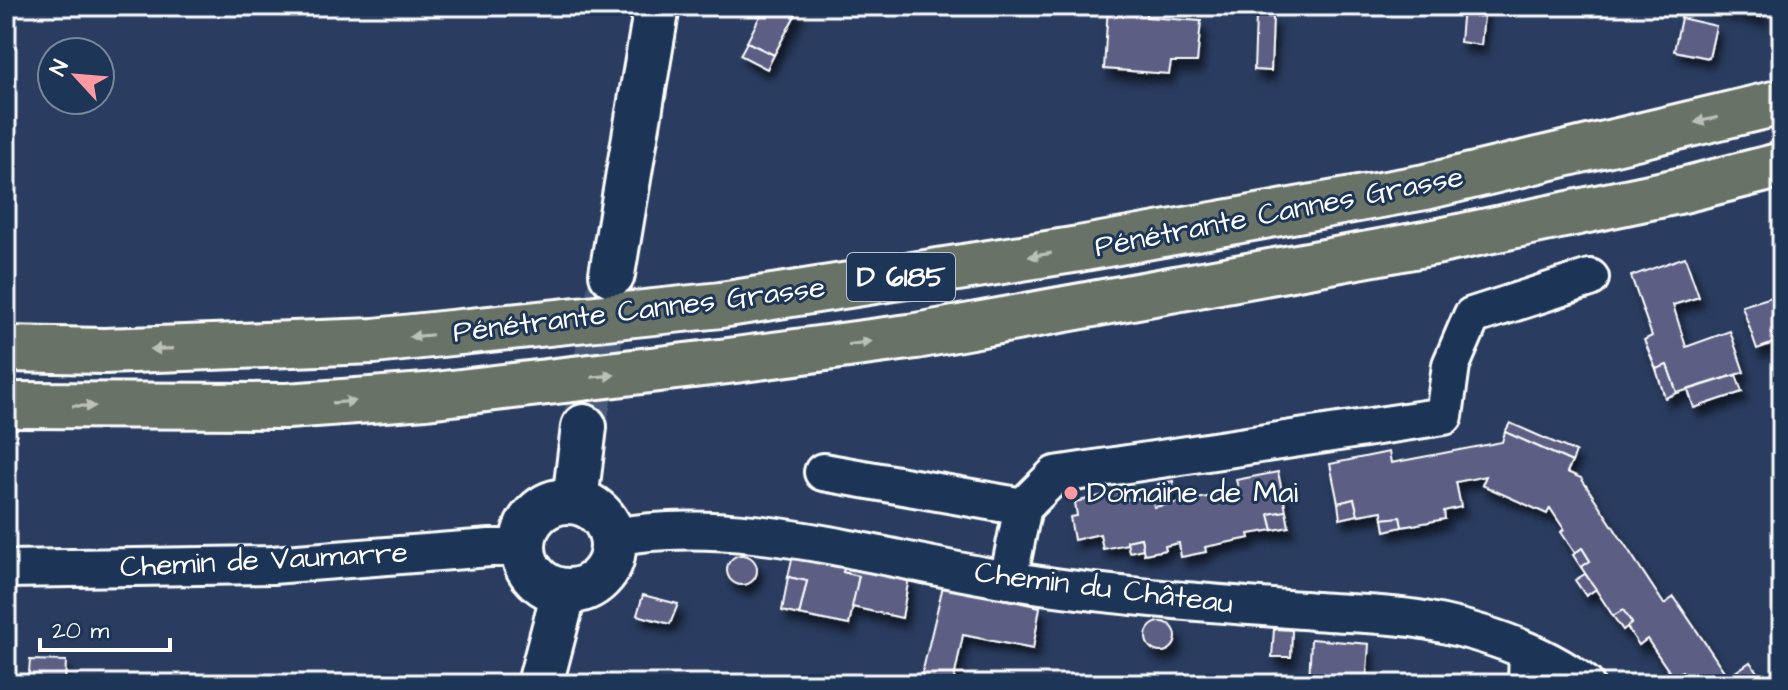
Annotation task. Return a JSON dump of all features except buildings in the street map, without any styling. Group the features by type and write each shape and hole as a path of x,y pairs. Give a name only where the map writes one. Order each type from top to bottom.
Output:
{"highway":[{"name":"Pénétrante Cannes Grasse","path":"6,349 104,351 374,341 721,305 1079,249 1425,187 1782,102"},
{"name":"Pénétrante Cannes Grasse","path":"6,405 287,406 426,396 916,336 1420,245 1683,190 1782,165"}],"main road":[{"path":"612,274 657,6"},
{"path":"575,501 584,427"},
{"path":"559,501 588,505 599,513 613,537 613,554 607,570 596,582 581,590 564,592 548,588 535,578 526,564 522,548 524,533 532,518 544,507 559,501"},
{"path":"540,684 564,592"}],"street":[{"path":"1008,580 1023,507 1055,475 1444,416 1451,365 1472,316 1590,278"},
{"path":"823,472 1023,507"},
{"name":"Chemin du Château","path":"613,537 673,530 778,537 1008,580 1198,602 1428,621 1519,648 1558,664 1585,684"},
{"name":"Chemin de Vaumarre","path":"6,569 272,565 522,548"}],"lane":[{"path":"1518,684 1519,648"}],"tunnel":[{"path":"584,427 611,280"}],"place":[{"name":"Domaine de Mai","path":"1071,493"}]}
